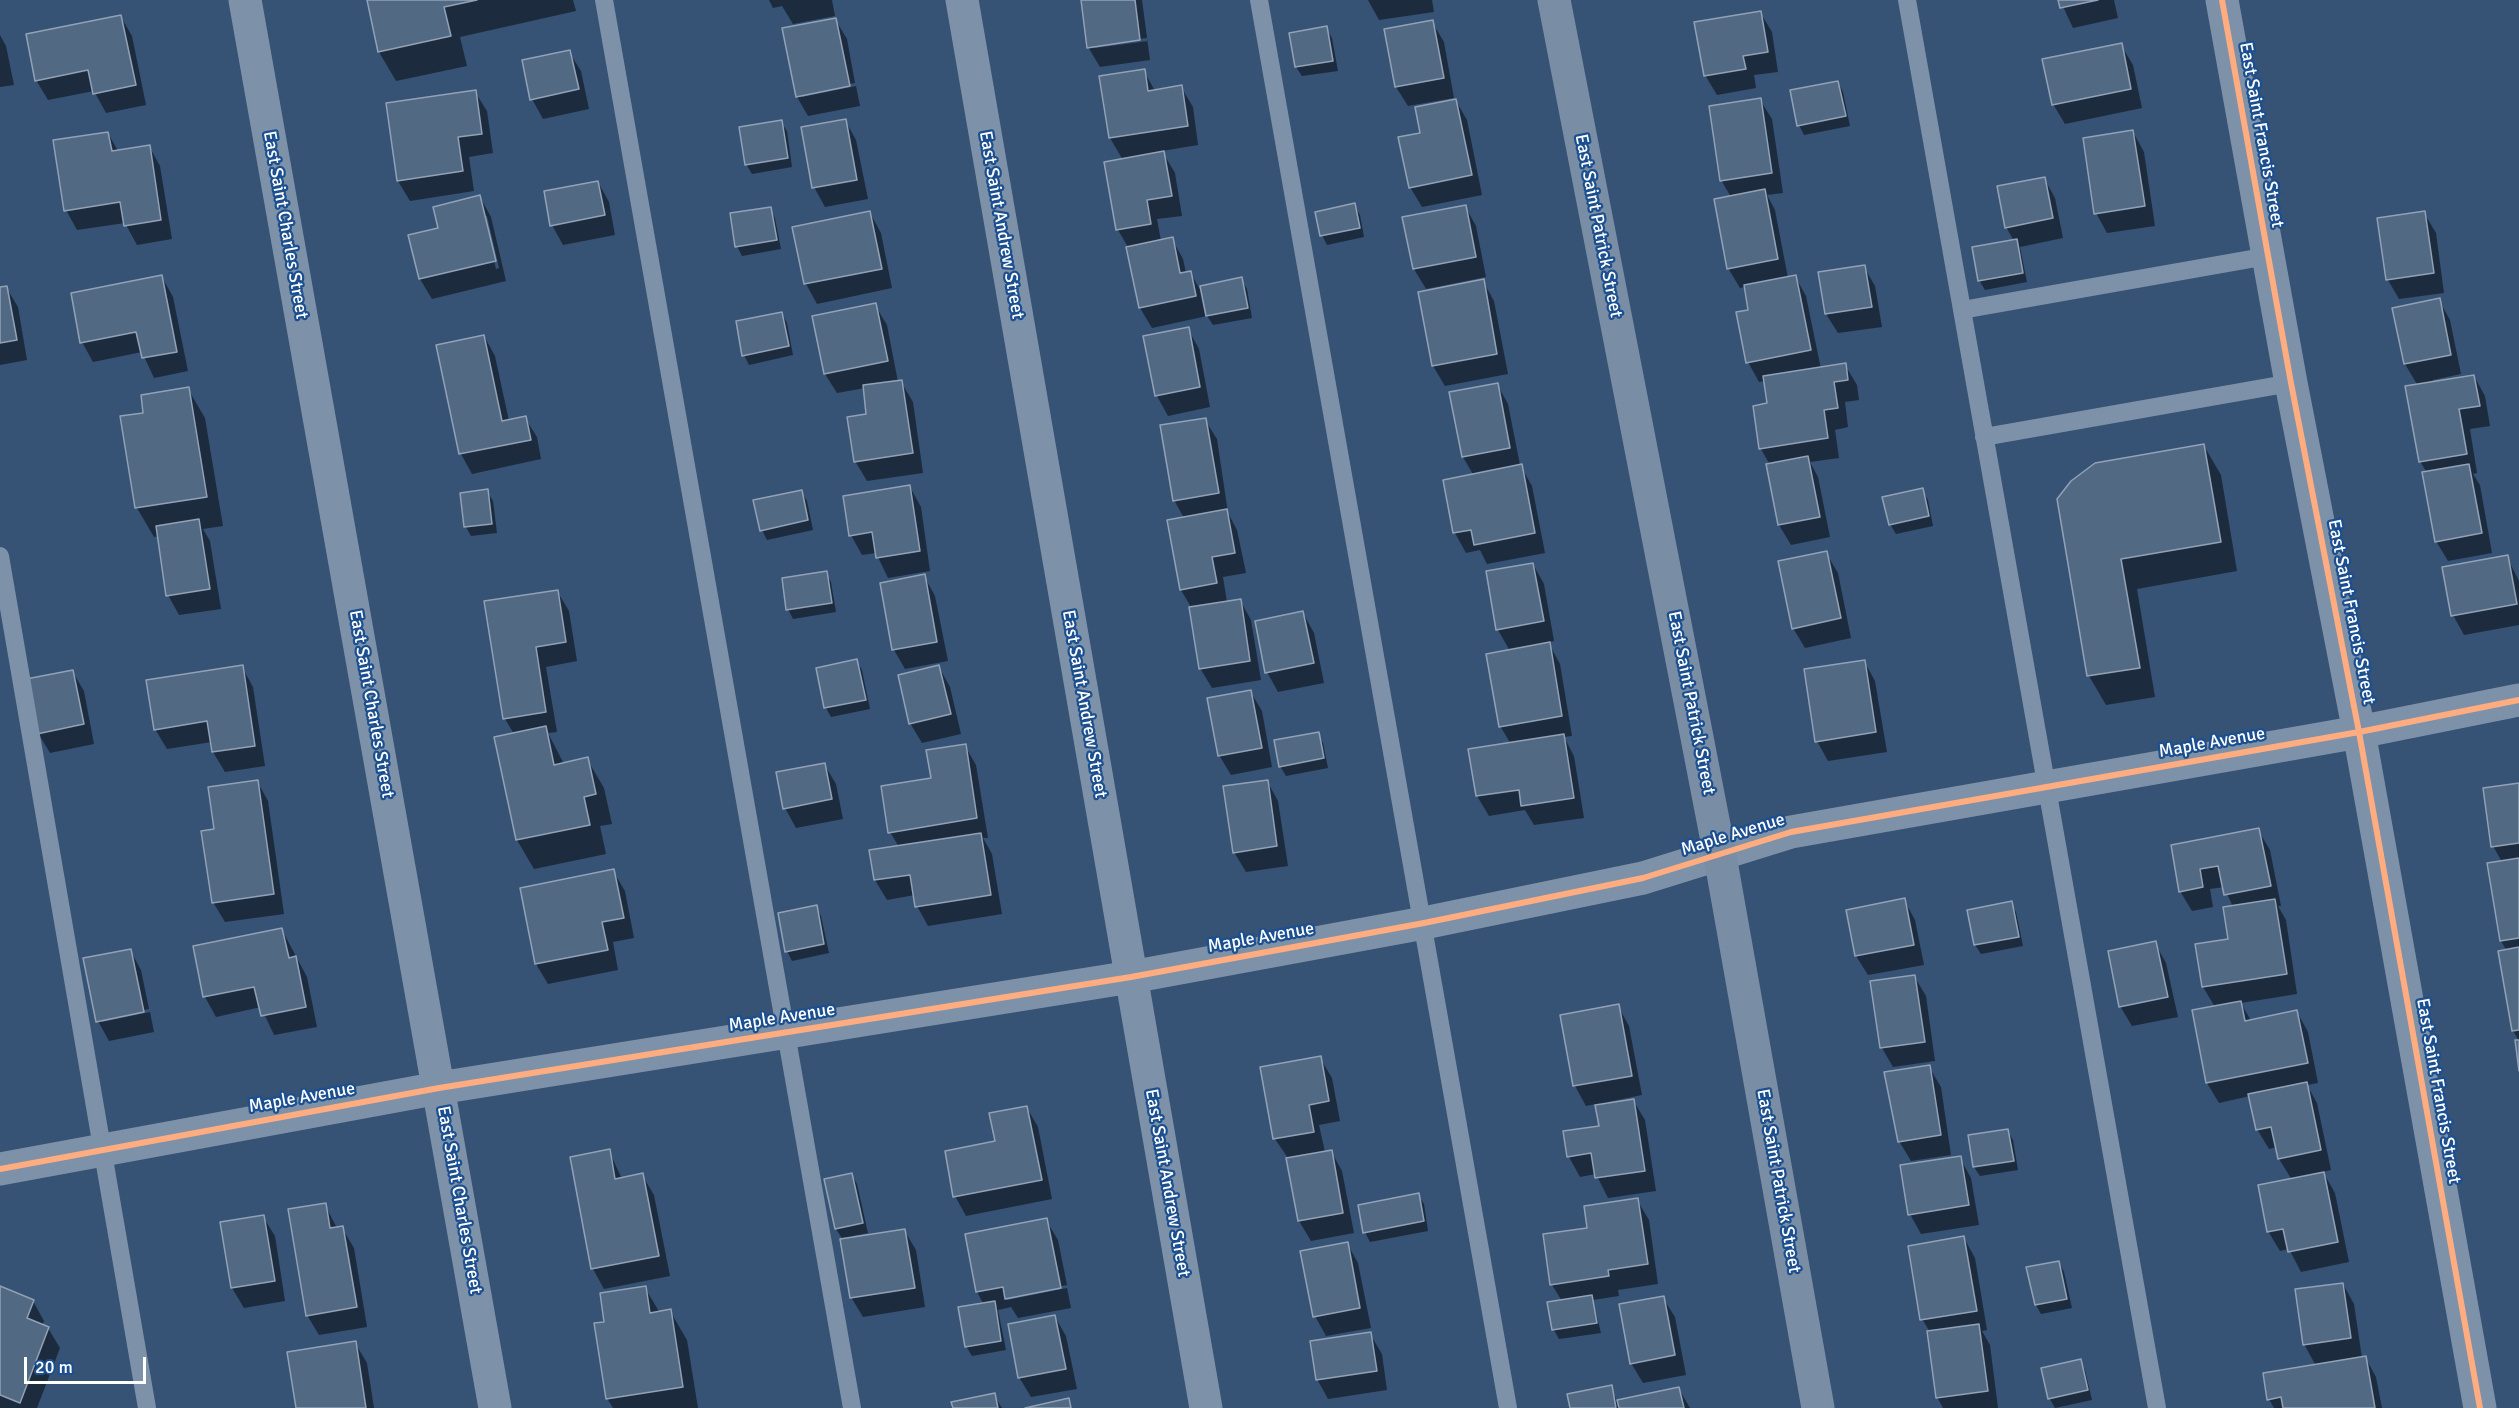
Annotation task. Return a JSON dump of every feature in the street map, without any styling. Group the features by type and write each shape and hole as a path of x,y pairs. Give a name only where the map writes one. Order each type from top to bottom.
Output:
{"main road":[{"name":"East Saint Patrick Street","path":"1554,0 1720,856 1818,1408"}],"street":[{"name":"East Saint Charles Street","path":"245,0 495,1408"},
{"name":"East Saint Andrew Street","path":"962,0 1206,1408"},
{"name":"East Saint Francis Street","path":"2222,0 2291,383 2359,732 2480,1408"},
{"name":"Maple Avenue","path":"0,1169 439,1088 1131,976 1424,924 1643,878 1720,856 1791,832 2359,732 2519,700"}],"lane":[{"path":"604,0 852,1408"},
{"path":"1259,0 1508,1408"},
{"path":"1907,0 2157,1408"},
{"path":"1962,310 2268,256"},
{"path":"1984,437 2291,383"},
{"path":"0,556 147,1408"}],"building":[{"path":"367,0 477,0 444,7 451,36 378,52"},
{"path":"1081,0 1135,0 1140,40 1087,48"},
{"path":"2058,0 2098,0 2060,8"},
{"path":"1761,11 1768,52 1743,56 1746,69 1704,76 1694,22"},
{"path":"121,15 136,85 93,94 88,70 35,81 26,34"},
{"path":"836,18 850,86 796,97 782,28"},
{"path":"1433,20 1444,78 1395,87 1384,29"},
{"path":"1327,26 1333,61 1295,67 1289,33"},
{"path":"2122,43 2131,89 2052,105 2042,59"},
{"path":"570,50 579,89 530,100 522,60"},
{"path":"1145,69 1148,91 1182,85 1188,126 1109,138 1099,76"},
{"path":"1838,81 1846,116 1797,126 1790,90"},
{"path":"476,90 482,134 458,137 463,171 397,181 386,103"},
{"path":"1761,98 1772,173 1720,181 1709,106"},
{"path":"1456,99 1472,175 1409,188 1398,137 1420,133 1415,107"},
{"path":"846,119 857,180 812,188 801,127"},
{"path":"782,120 788,158 745,165 739,127"},
{"path":"2133,130 2145,206 2094,214 2083,138"},
{"path":"108,132 112,151 150,145 161,220 124,226 120,202 64,211 53,140"},
{"path":"1164,151 1172,196 1147,200 1151,224 1116,230 1104,162"},
{"path":"2045,177 2053,218 2005,228 1997,186"},
{"path":"598,181 605,215 550,226 544,191"},
{"path":"1765,189 1778,259 1727,269 1714,199"},
{"path":"480,195 496,261 419,279 408,235 438,228 433,207"},
{"path":"1355,203 1360,228 1320,236 1315,212"},
{"path":"1466,205 1476,257 1413,269 1402,217"},
{"path":"771,207 777,240 735,247 730,213"},
{"path":"870,211 882,269 804,284 792,227"},
{"path":"2425,211 2434,273 2386,280 2377,218"},
{"path":"1173,237 1180,273 1191,271 1196,296 1139,308 1126,247"},
{"path":"2017,239 2023,273 1978,281 1972,247"},
{"path":"1865,265 1872,307 1825,314 1818,272"},
{"path":"162,275 177,352 142,358 136,332 80,343 71,293"},
{"path":"1796,275 1811,350 1746,363 1736,312 1748,310 1744,285"},
{"path":"1242,277 1248,308 1206,316 1200,286"},
{"path":"1484,279 1497,354 1432,366 1418,292"},
{"path":"7,286 17,340 0,343 0,287"},
{"path":"2440,298 2451,355 2404,364 2392,308"},
{"path":"876,303 888,361 824,374 812,316"},
{"path":"782,312 789,346 742,356 736,321"},
{"path":"1189,327 1200,387 1155,396 1143,336"},
{"path":"484,335 502,421 526,416 531,440 459,454 436,345"},
{"path":"1846,363 1848,380 1834,382 1838,408 1824,410 1828,438 1759,449 1753,406 1767,403 1763,376"},
{"path":"2474,375 2480,406 2459,409 2467,454 2419,462 2405,386"},
{"path":"902,380 913,453 854,462 847,417 866,414 863,385"},
{"path":"1498,383 1510,448 1462,457 1449,392"},
{"path":"189,387 207,497 135,508 120,416 143,413 141,395"},
{"path":"1206,418 1219,493 1173,501 1160,425"},
{"path":"2204,444 2221,542 2121,559 2140,668 2087,676 2057,499 2071,481 2095,463"},
{"path":"1808,456 1820,517 1778,525 1766,464"},
{"path":"1522,464 1535,533 1474,545 1471,530 1453,533 1443,480"},
{"path":"2469,464 2482,533 2435,542 2422,472"},
{"path":"910,485 920,551 876,558 872,532 849,536 843,496"},
{"path":"1923,488 1929,516 1889,525 1882,497"},
{"path":"488,489 492,524 464,527 460,493"},
{"path":"802,490 808,520 760,531 753,500"},
{"path":"1227,509 1235,553 1212,557 1217,583 1180,590 1167,520"},
{"path":"199,519 210,589 166,596 156,526"},
{"path":"1827,551 1841,618 1792,629 1778,561"},
{"path":"2508,555 2517,604 2451,616 2442,567"},
{"path":"1533,563 1544,621 1496,630 1486,571"},
{"path":"827,571 832,603 786,610 782,578"},
{"path":"925,574 937,642 892,650 880,583"},
{"path":"558,590 566,642 536,647 546,712 503,719 484,601"},
{"path":"1241,599 1250,661 1199,669 1189,607"},
{"path":"1303,611 1314,663 1265,673 1255,621"},
{"path":"1550,642 1562,716 1499,727 1486,654"},
{"path":"857,659 866,700 824,708 816,668"},
{"path":"1865,660 1876,732 1815,742 1804,669"},
{"path":"243,665 255,746 212,752 207,721 154,730 146,680"},
{"path":"939,665 951,714 909,724 898,675"},
{"path":"73,670 84,724 37,734 26,679"},
{"path":"1251,690 1262,748 1218,756 1207,698"},
{"path":"546,726 554,765 588,757 596,794 584,797 590,825 516,840 494,737"},
{"path":"1319,732 1324,758 1279,767 1274,740"},
{"path":"1564,734 1574,798 1521,806 1519,790 1476,796 1468,749"},
{"path":"966,744 977,818 888,833 881,786 931,778 926,750"},
{"path":"825,763 832,799 783,809 776,772"},
{"path":"258,780 274,894 212,903 201,831 214,829 208,787"},
{"path":"1268,780 1277,846 1233,853 1223,786"},
{"path":"2519,783 2519,843 2491,847 2483,788"},
{"path":"2259,828 2271,886 2224,895 2218,866 2200,869 2203,887 2179,892 2171,845"},
{"path":"981,833 991,895 915,907 910,875 874,880 869,850"},
{"path":"2519,858 2519,938 2500,941 2487,863"},
{"path":"614,869 624,918 602,922 608,950 535,964 520,888"},
{"path":"1905,898 1914,945 1855,956 1846,910"},
{"path":"2275,899 2287,974 2202,987 2195,944 2228,939 2223,907"},
{"path":"2012,901 2019,937 1974,945 1967,910"},
{"path":"817,905 824,944 785,952 778,913"},
{"path":"282,928 289,958 296,956 306,1007 261,1016 254,987 203,997 193,946"},
{"path":"2156,941 2168,997 2119,1007 2108,951"},
{"path":"2519,947 2519,1030 2512,1031 2498,951"},
{"path":"131,949 144,1012 96,1022 83,958"},
{"path":"1915,975 1925,1042 1880,1048 1870,981"},
{"path":"2241,1001 2245,1021 2297,1010 2308,1063 2206,1083 2192,1010"},
{"path":"1619,1004 1632,1076 1573,1086 1560,1015"},
{"path":"2515,1040 2519,1040 2519,1071"},
{"path":"1321,1056 1329,1101 1309,1105 1314,1132 1273,1139 1260,1067"},
{"path":"1930,1065 1941,1135 1898,1142 1884,1072"},
{"path":"2307,1082 2321,1150 2278,1159 2271,1127 2256,1130 2248,1094"},
{"path":"1634,1099 1645,1171 1595,1178 1591,1153 1567,1157 1563,1131 1599,1126 1595,1105"},
{"path":"1027,1106 1042,1180 953,1197 945,1151 995,1141 989,1113"},
{"path":"2008,1129 2014,1161 1973,1167 1968,1135"},
{"path":"610,1149 615,1179 643,1173 659,1256 591,1269 570,1157"},
{"path":"1332,1150 1343,1213 1298,1221 1286,1158"},
{"path":"1961,1156 1969,1205 1908,1215 1900,1165"},
{"path":"2324,1172 2338,1242 2288,1252 2283,1229 2267,1232 2258,1185"},
{"path":"852,1173 863,1223 835,1229 824,1179"},
{"path":"1419,1193 1424,1221 1363,1233 1358,1205"},
{"path":"1638,1198 1648,1264 1608,1270 1609,1276 1550,1285 1543,1234 1587,1228 1584,1206"},
{"path":"326,1203 330,1228 343,1226 357,1307 306,1316 288,1209"},
{"path":"264,1215 275,1281 231,1288 220,1222"},
{"path":"1047,1218 1061,1288 1005,1299 1003,1287 976,1292 965,1234"},
{"path":"905,1229 915,1288 850,1298 840,1239"},
{"path":"1964,1236 1977,1311 1920,1320 1908,1246"},
{"path":"1348,1242 1360,1308 1313,1317 1300,1251"},
{"path":"2059,1261 2067,1299 2035,1305 2026,1267"},
{"path":"2343,1283 2351,1338 2303,1345 2295,1289"},
{"path":"0,1286 34,1300 27,1318 49,1327 20,1403 0,1395"},
{"path":"646,1286 650,1313 671,1309 683,1387 606,1399 594,1323 604,1322 600,1293"},
{"path":"1592,1295 1597,1323 1552,1330 1547,1302"},
{"path":"1664,1296 1675,1355 1630,1364 1619,1304"},
{"path":"995,1301 1001,1341 965,1347 958,1307"},
{"path":"1055,1315 1066,1369 1018,1378 1008,1324"},
{"path":"1979,1324 1988,1391 1936,1398 1927,1331"},
{"path":"1371,1332 1377,1371 1316,1380 1310,1341"},
{"path":"356,1341 366,1408 296,1408 287,1352"},
{"path":"2366,1356 2375,1408 2283,1408 2281,1397 2267,1400 2263,1373"},
{"path":"2081,1359 2088,1390 2048,1399 2041,1368"},
{"path":"1612,1385 1616,1408 1570,1408 1567,1394"},
{"path":"1679,1387 1684,1408 1619,1408 1617,1400"},
{"path":"995,1393 998,1408 953,1408 951,1402"},
{"path":"1069,1398 1071,1408 1025,1408"}],"cycle path":[{"path":"2222,0 2291,383 2359,732 2480,1408"},
{"path":"0,1169 439,1088 1131,977 1424,923 1643,878 1791,832 2359,732 2519,700"}]}
